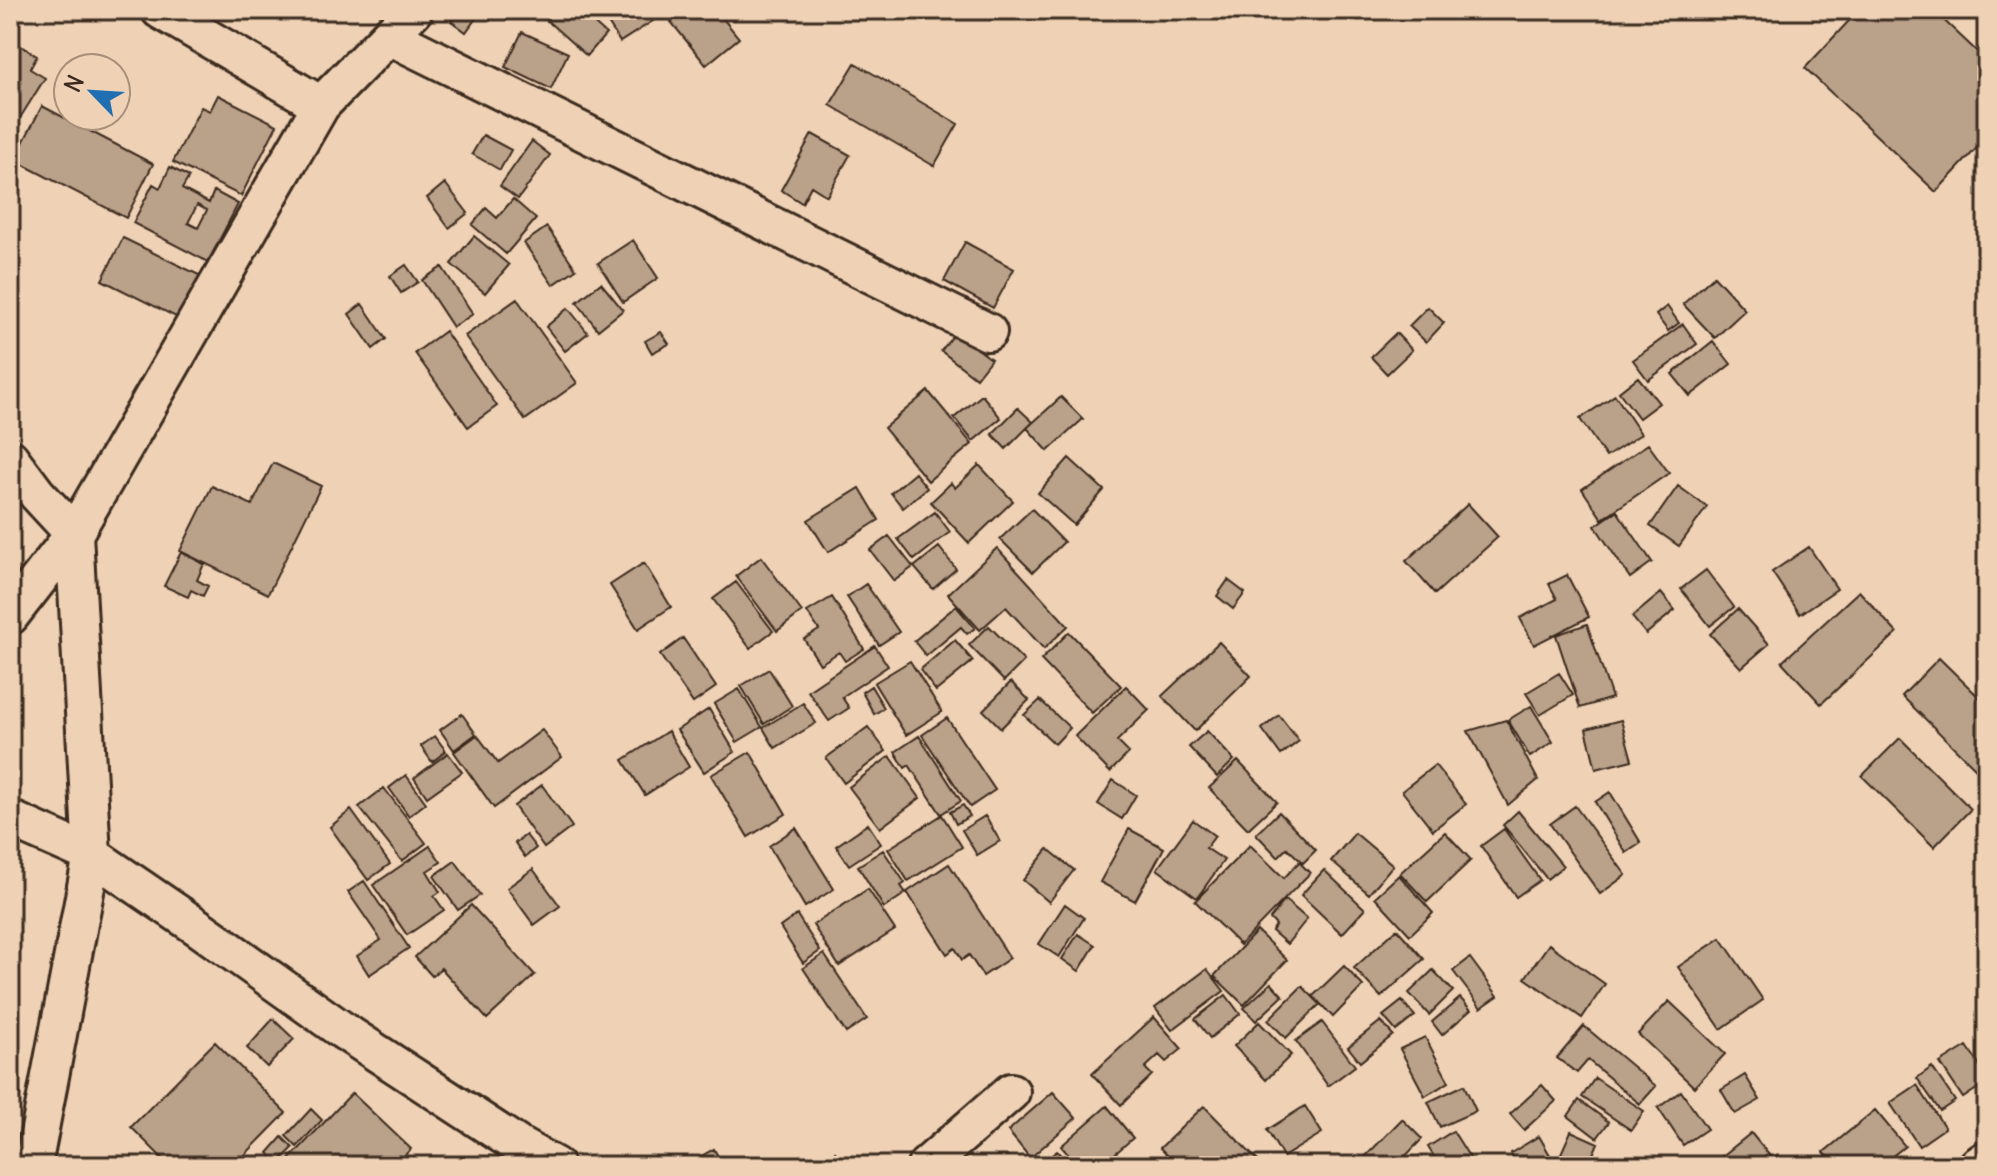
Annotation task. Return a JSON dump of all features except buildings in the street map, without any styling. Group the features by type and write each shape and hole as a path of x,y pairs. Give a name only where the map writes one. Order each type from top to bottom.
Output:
{"street":[{"path":"160,10 321,105"},
{"path":"10,616 74,534 321,105 414,10"},
{"path":"389,36 988,332"},
{"path":"10,458 37,494 74,534 92,855 33,1166"},
{"path":"10,819 92,855 342,1030 555,1166"},
{"path":"926,1166 1011,1092"},
{"path":"1977,1166 1987,1159"}]}
